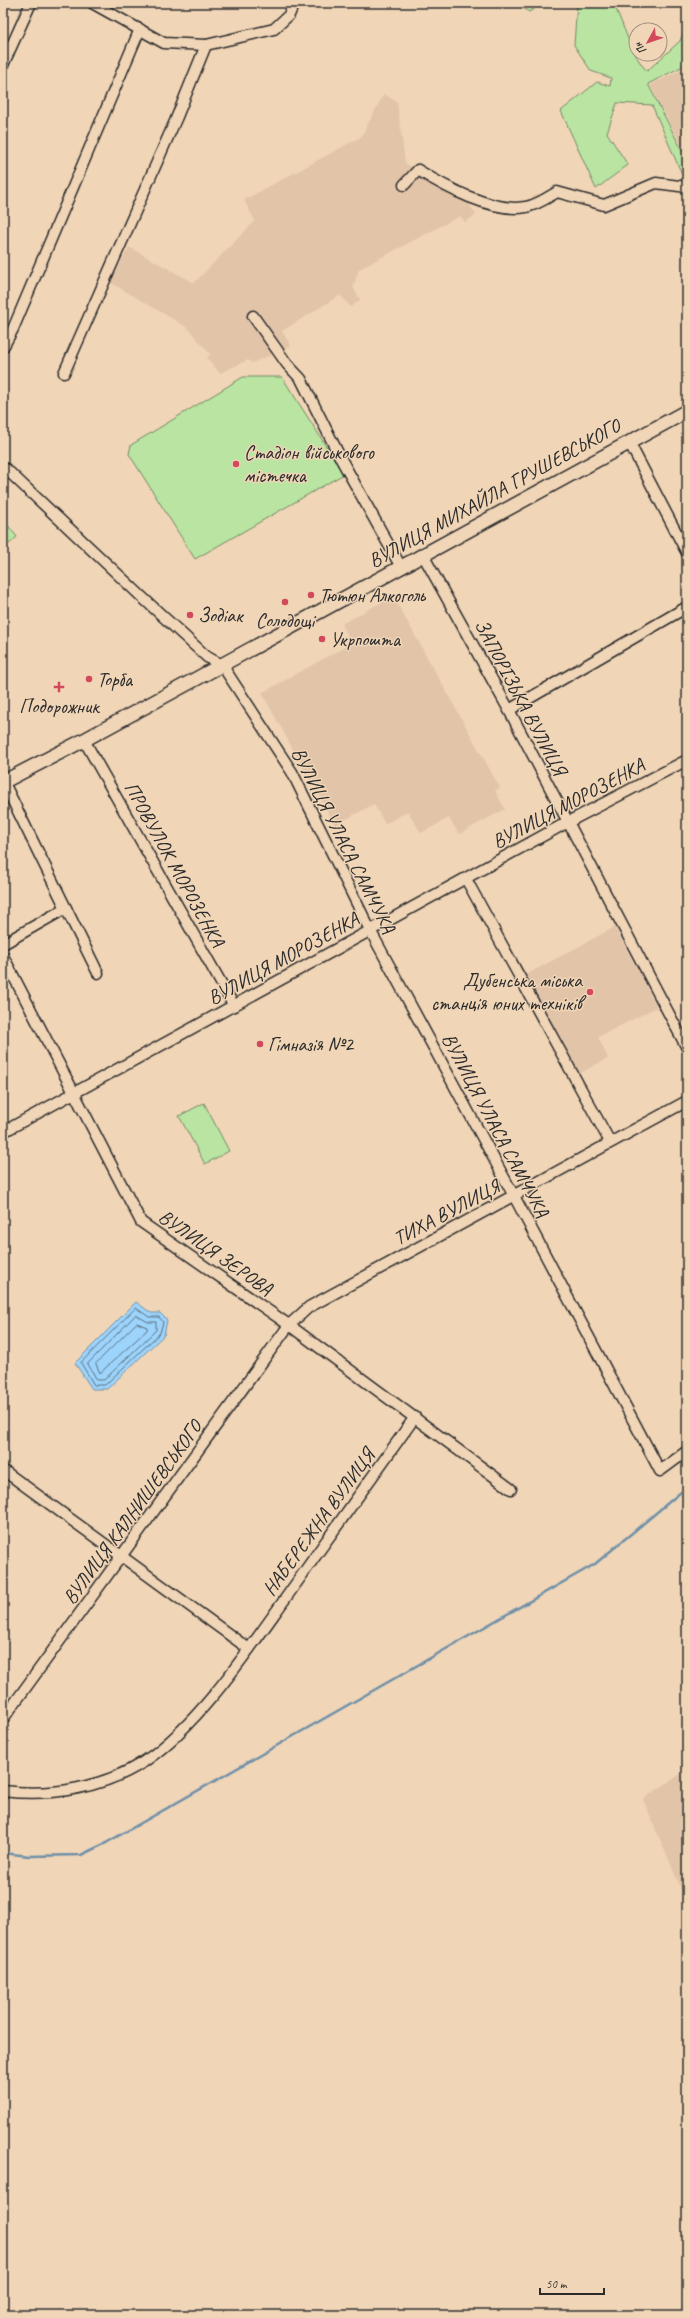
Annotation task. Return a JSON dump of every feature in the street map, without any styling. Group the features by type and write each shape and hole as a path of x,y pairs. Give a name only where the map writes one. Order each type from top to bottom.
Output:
{"main road":[{"name":"ВУЛИЦЯ МИХАЙЛА ГРУШЕВСЬКОГО","path":"3,782 84,740 687,411"}],"street":[{"path":"3,65 31,3"},
{"path":"92,3 164,43 206,45 274,28 289,15 294,3"},
{"path":"3,347 23,307 140,29"},
{"path":"64,373 176,119 206,45"},
{"path":"404,185 418,170 449,189 511,208 527,206 543,200 557,192 604,205 656,183 687,187"},
{"path":"253,316 287,364 301,379 342,459 401,567"},
{"path":"629,442 687,554"},
{"path":"4,470 207,657 222,665"},
{"name":"ЗАПОРІЗЬКА ВУЛИЦЯ","path":"423,555 509,710 687,1048"},
{"path":"509,710 687,607"},
{"name":"ВУЛИЦЯ УЛАСА САМЧУКА","path":"222,665 292,772 370,930 514,1196 660,1471 687,1450"},
{"name":"ПРОВУЛОК МОРОЗЕНКА","path":"84,740 234,1006"},
{"name":"ВУЛИЦЯ МОРОЗЕНКА","path":"3,1132 568,822 687,760"},
{"path":"3,782 98,973"},
{"path":"466,879 610,1142"},
{"path":"3,944 66,908"},
{"name":"ВУЛИЦЯ ЗЕРОВА","path":"3,956 141,1222 289,1325 416,1417 511,1489"},
{"name":"ТИХА ВУЛИЦЯ","path":"289,1325 309,1307 687,1101"},
{"name":"ВУЛИЦЯ КАЛНИШЕВСЬКОГО","path":"3,1719 123,1556 289,1325"},
{"name":"НАБЕРЕЖНА ВУЛИЦЯ","path":"3,1791 26,1794 65,1791 117,1776 144,1761 168,1744 189,1722 249,1649 416,1417"},
{"path":"3,1470 249,1649"}],"shaded area":[{"path":"687,67 687,157 650,85"},
{"path":"384,94 397,102 405,163 453,196 461,191 476,215 465,222 460,216 359,269 353,287 360,300 351,307 340,295 282,331 291,346 252,363 248,360 220,373 207,358 210,354 188,328 110,282 129,247 194,283 255,221 244,200 361,137"},
{"path":"393,596 500,788 495,791 505,809 459,834 449,818 421,833 408,811 385,824 374,804 335,825 262,693 352,643 342,624"},
{"name":"Дубенська міська станція юних техніків","path":"615,927 657,1007 598,1037 608,1058 577,1075 522,977"},
{"path":"687,1770 687,1890 682,1891 643,1799"}],"green space":[{"path":"517,3 543,3 529,12"},
{"path":"577,3 613,3 628,38 628,62 640,62 647,71 657,62 668,62 668,52 680,41 687,24 687,64 648,84 687,160 687,183 652,105 617,103 607,133 628,165 596,189 561,111 597,82 610,86 611,78 591,71 574,45"},
{"name":"Стадіон військового містечка","path":"243,377 282,377 344,474 195,559 129,454 131,445"},
{"path":"6,523 17,537 9,544 3,538 3,526"},
{"path":"204,1103 229,1151 205,1164 179,1116"}],"water":[{"path":"136,1302 151,1313 160,1313 167,1320 164,1335 107,1389 92,1389 75,1363"}],"waterway":[{"path":"3,1853 29,1856 81,1855 106,1843 595,1564 687,1487"}],"place":[{"name":"Стадіон військового містечка","path":"236,464"},
{"name":"Тютюн Алкоголь","path":"311,595"},
{"name":"Солодощі","path":"285,602"},
{"name":"Зодіак","path":"190,615"},
{"name":"Укрпошта","path":"322,639"},
{"name":"Торба","path":"89,679"},
{"name":"Подорожник","path":"59,687"},
{"name":"Дубенська міська станція юних техніків","path":"590,992"},
{"name":"Гімназія №2","path":"260,1044"}]}
